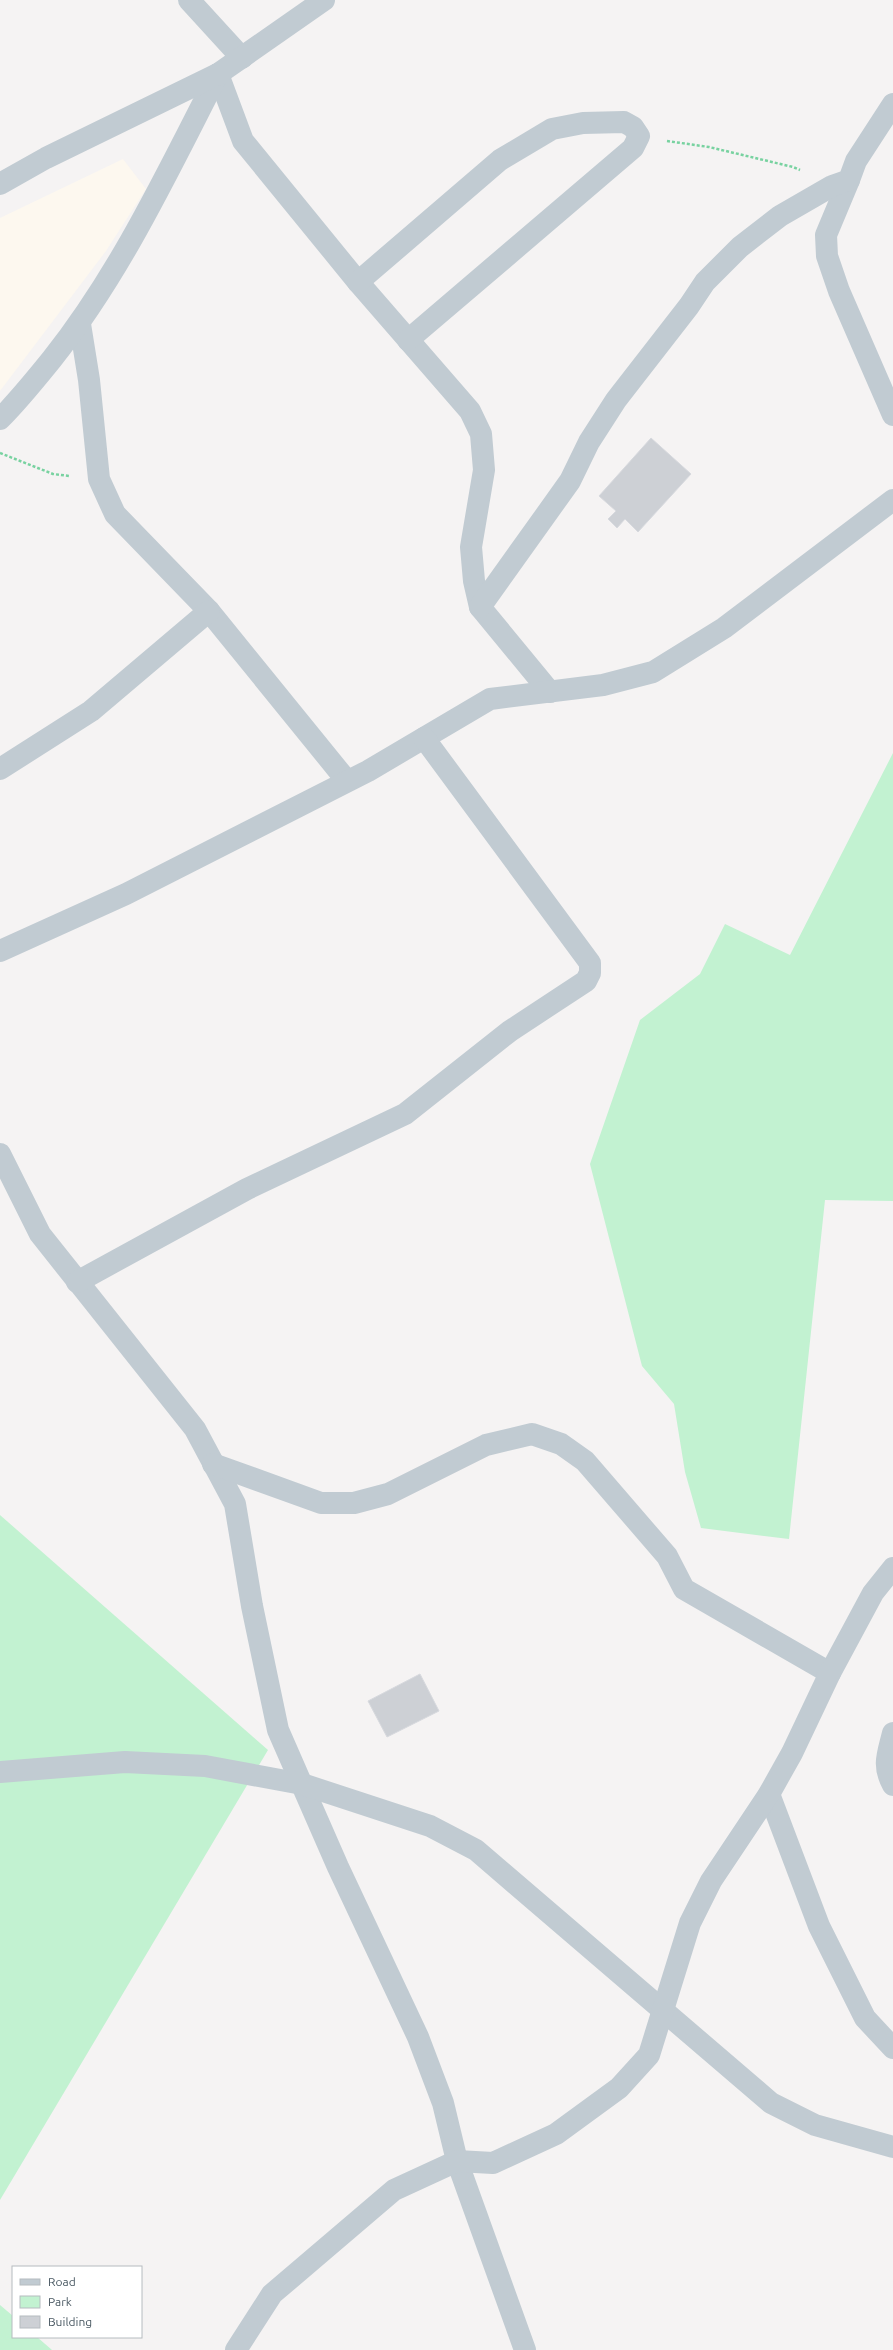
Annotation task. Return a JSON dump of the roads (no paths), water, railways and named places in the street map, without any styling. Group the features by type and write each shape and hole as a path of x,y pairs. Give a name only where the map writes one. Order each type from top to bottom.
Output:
{"street":[{"path":"189,0 242,58"},
{"path":"0,184 46,158 218,74 324,0"},
{"path":"218,74 243,141 358,282 470,412 481,434 484,470 471,547 474,581 480,607 550,692"},
{"path":"0,419 18,402 80,324 136,235 218,74"},
{"path":"893,104 841,183 826,235 827,256 839,291 893,415"},
{"path":"358,282 500,160 552,130 583,123 624,122 633,127 639,136 633,148 408,340"},
{"path":"480,607 570,481 589,442 616,400 685,312 705,282 740,247 780,216 841,183"},
{"path":"80,324 89,380 99,479 115,514 208,611 347,781"},
{"path":"0,951 126,894 347,781 490,699 603,685 653,672 724,628 893,500"},
{"path":"0,769 91,711 208,611"},
{"path":"77,1282 247,1189 405,1114 510,1031 586,981 590,973 590,963 424,738"},
{"path":"0,1154 40,1234 195,1429 235,1504 252,1606 278,1730 338,1867 418,2037 443,2103 457,2161 526,2350"},
{"path":"213,1464 321,1503 354,1503 388,1494 486,1445 532,1434 561,1444 585,1461 667,1556 684,1589 830,1673"},
{"path":"236,2350 272,2294 394,2190 457,2161 493,2163 556,2134 619,2088 649,2054 690,1923 711,1880 769,1794 792,1753 830,1673 873,1593 893,1568"},
{"path":"893,1733 886,1762 887,1773 893,1785"},
{"path":"0,1772 125,1762 205,1766 302,1784 430,1826 476,1850 771,2103 815,2124 893,2148"},
{"path":"769,1794 828,1946 864,2018 893,2048"}]}
